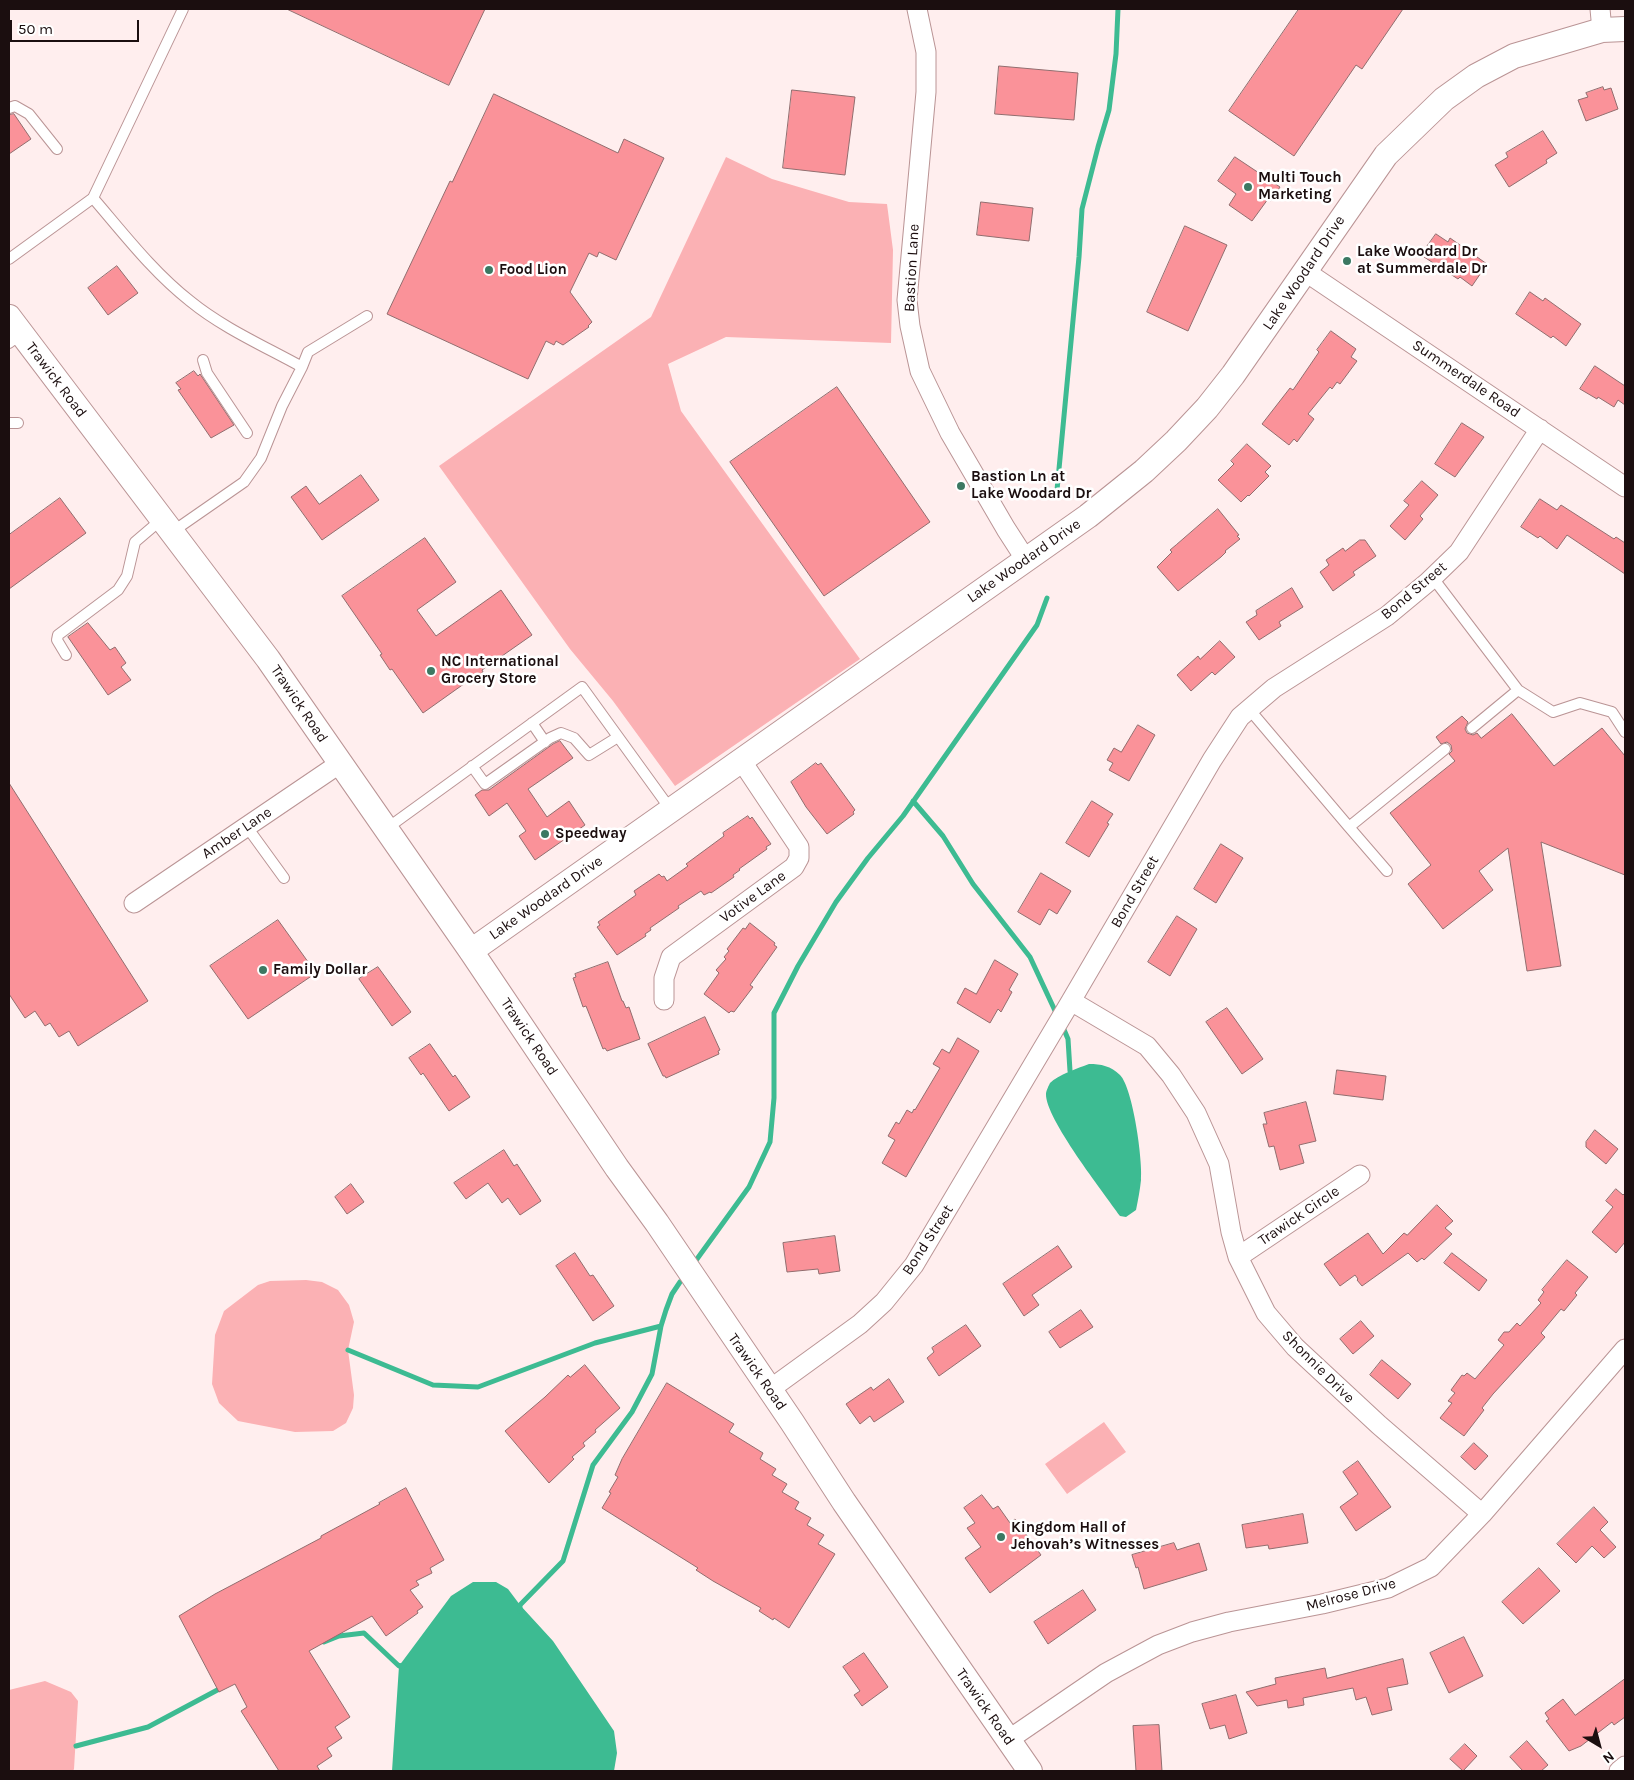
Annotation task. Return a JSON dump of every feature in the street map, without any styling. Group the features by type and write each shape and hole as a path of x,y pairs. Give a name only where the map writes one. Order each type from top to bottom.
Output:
{"street":[{"name":"Bastion Lane","path":"917,9 926,52 926,92 907,300 910,326 920,371 950,433 1026,560"},
{"name":"Lake Woodard Drive","path":"471,951 1110,500 1144,471 1207,408 1233,375 1306,272 1386,154 1444,99 1476,76 1514,56 1609,23"},
{"name":"Summerdale Road","path":"1306,272 1625,487"},
{"name":"Trawick Road","path":"13,331 167,526 268,659 339,764 471,951 617,1168 657,1223 1030,1771"},
{"name":"Bond Street","path":"769,1390 860,1324 884,1302 914,1265 1071,1002 1212,760 1240,717 1274,688 1386,616 1432,578 1459,552 1540,429"},
{"name":"Votive Lane","path":"664,1000 664,978 671,957 794,867 799,858 799,848 741,760"},
{"name":"Amber Lane","path":"134,903 339,764"},
{"name":"Shonnie Drive","path":"1071,1002 1146,1046 1171,1075 1196,1113 1220,1164 1231,1232 1238,1258 1266,1313 1295,1347 1379,1426 1482,1514"},
{"name":"Trawick Circle","path":"1238,1258 1360,1175"},
{"name":"Melrose Drive","path":"1008,1740 1106,1673 1158,1645 1192,1632 1229,1622 1322,1604 1388,1588 1431,1567 1482,1514 1625,1349"},
{"path":"1619,1771 1625,1766"}],"lane":[{"path":"9,259 93,198 183,9"},
{"path":"9,108 16,106 29,114 57,149"},
{"path":"93,198 143,258 189,301 222,323 302,367"},
{"path":"66,655 57,640 58,635 118,590 127,576 135,542 244,482 261,458 282,406 308,352 367,316"},
{"path":"203,360 208,373 247,433"},
{"path":"1432,578 1518,690 1553,712 1580,703 1612,712 1625,732"},
{"path":"385,829 582,687 670,810"},
{"path":"1472,728 1518,690"},
{"path":"1250,709 1387,871"},
{"path":"532,723 545,742"},
{"path":"472,766 485,784 561,733 574,738 589,755 618,737"},
{"path":"1349,827 1445,749"},
{"path":"247,826 284,878"}],"shaded area":[{"path":"726,157 772,179 849,202 887,204 893,250 891,343 726,337 668,364 681,411 860,659 675,786 613,701 570,649 439,466 651,317"},
{"path":"1089,1064 1106,1066 1120,1075 1125,1082 1133,1109 1139,1142 1141,1180 1136,1210 1126,1217 1120,1216 1089,1174 1065,1137 1048,1105 1046,1094 1050,1083"},
{"path":"306,1280 322,1282 338,1290 349,1305 354,1322 348,1350 354,1395 353,1408 346,1423 333,1431 295,1432 238,1421 219,1403 212,1384 215,1335 224,1311 258,1285 270,1281"},
{"path":"1104,1422 1126,1452 1067,1494 1045,1464"},
{"path":"473,1582 496,1582 508,1589 553,1641 614,1731 617,1753 614,1771 392,1771 399,1666 451,1596"},
{"path":"45,1681 71,1692 78,1701 74,1769 73,1771 9,1771 9,1690"}],"building":[{"path":"287,9 485,9 449,85"},
{"path":"1299,9 1403,9 1362,69 1356,65 1294,156 1229,111"},
{"path":"999,66 1078,73 1074,120 995,114"},
{"path":"1603,87 1604,90 1611,88 1618,109 1586,121 1578,100 1588,97 1586,93"},
{"path":"792,90 855,97 845,175 783,168"},
{"path":"494,94 618,153 624,139 664,158 616,260 599,252 597,257 589,253 570,292 592,322 589,327 563,345 556,341 554,345 546,341 528,379 387,314 450,181 452,182"},
{"path":"14,114 31,139 9,154 9,115"},
{"path":"1543,131 1557,153 1546,160 1547,163 1509,187 1495,165 1508,157 1506,153"},
{"path":"1235,157 1280,187 1271,201 1268,199 1252,221 1229,205 1236,194 1218,181"},
{"path":"981,202 1033,208 1029,241 977,235"},
{"path":"1185,226 1227,245 1188,331 1147,312"},
{"path":"1436,234 1448,242 1450,238 1487,264 1472,286 1421,255"},
{"path":"117,266 138,293 108,315 88,288"},
{"path":"1530,292 1543,301 1545,298 1581,324 1566,346 1516,314"},
{"path":"1331,331 1356,349 1351,357 1357,361 1340,384 1337,382 1332,389 1330,387 1308,414 1314,419 1297,442 1294,439 1289,445 1262,424 1290,388 1293,390"},
{"path":"1595,366 1625,386 1625,405 1618,400 1614,407 1580,389"},
{"path":"194,371 198,376 200,374 234,425 211,438 178,390 181,389 176,383"},
{"path":"837,387 930,522 824,596 730,462"},
{"path":"1462,423 1484,437 1455,477 1435,464"},
{"path":"1247,444 1271,466 1265,472 1269,476 1241,502 1218,480 1234,464 1231,461"},
{"path":"361,475 379,500 322,540 291,497 306,486 319,504"},
{"path":"1422,481 1438,495 1420,516 1423,519 1405,540 1390,526 1409,505 1404,501"},
{"path":"60,498 86,533 9,589 9,535"},
{"path":"1540,499 1557,510 1561,505 1614,539 1616,537 1625,543 1625,574 1567,535 1557,549 1540,536 1538,538 1521,527"},
{"path":"1218,509 1239,535 1237,536 1240,539 1225,551 1221,557 1178,591 1157,567 1172,552 1170,550"},
{"path":"425,538 456,582 417,610 436,636 501,590 532,635 482,670 483,672 423,713 392,669 390,670 380,655 382,654 342,596"},
{"path":"1360,540 1365,540 1376,556 1353,572 1355,575 1333,591 1320,572 1329,565 1326,560 1343,548 1345,551"},
{"path":"1292,588 1303,607 1279,622 1281,626 1259,640 1246,622 1257,615 1256,611"},
{"path":"88,623 110,650 115,647 126,663 121,667 131,680 108,695 68,637"},
{"path":"1220,641 1235,657 1215,675 1212,672 1191,691 1177,675 1198,656 1200,659"},
{"path":"1512,714 1554,766 1602,728 1625,756 1625,875 1541,842 1561,966 1527,971 1508,848 1479,871 1493,890 1443,929 1408,884 1431,865 1390,813 1455,761 1449,754 1452,751 1451,745 1447,742 1441,744 1436,737 1452,724 1462,716 1468,722 1465,729 1467,733 1473,735 1477,733 1481,738"},
{"path":"1138,725 1155,735 1129,781 1109,770 1113,763 1107,760 1114,748 1121,752"},
{"path":"560,741 573,758 528,789 547,817 569,801 585,825 535,860 519,836 526,831 507,803 489,816 475,795 482,790 489,790 553,744"},
{"path":"816,763 818,765 821,763 855,810 854,814 827,834 806,807 791,782"},
{"path":"9,783 148,1001 78,1046 69,1031 59,1037 50,1023 45,1026 35,1011 25,1018 9,994"},
{"path":"1092,801 1113,814 1089,857 1066,843"},
{"path":"748,816 750,819 752,817 771,844 766,847 767,849 739,869 733,875 734,877 711,893 704,895 701,891 678,906 679,908 650,928 651,930 645,934 646,936 617,955 597,927 600,925 598,922 636,895 634,891 659,874 662,877 664,876 667,881 688,866 686,864 724,836 723,833"},
{"path":"1221,844 1243,858 1216,903 1194,889"},
{"path":"1041,873 1071,891 1057,914 1049,909 1040,925 1018,912"},
{"path":"1177,916 1197,929 1170,976 1148,962"},
{"name":"Family Dollar","path":"278,920 316,973 248,1019 210,966"},
{"path":"750,923 775,943 774,945 777,947 750,985 753,987 734,1012 731,1011 729,1013 704,994 719,973 716,970 726,959 724,957 729,951 727,949 743,928 745,929"},
{"path":"995,960 1018,974 1009,990 1012,992 1001,1012 998,1009 990,1023 957,1003 965,988 976,994"},
{"path":"608,962 622,1001 626,1008 629,1007 640,1039 607,1051 605,1048 603,1049 586,1006 583,1007 573,978 576,977 575,974"},
{"path":"378,967 411,1012 392,1026 359,979"},
{"path":"1227,1008 1263,1059 1242,1074 1206,1022"},
{"path":"705,1017 720,1050 718,1051 719,1054 666,1078 663,1076 648,1044"},
{"path":"958,1038 979,1051 906,1177 882,1163 895,1140 888,1136 896,1122 899,1124 907,1110 912,1113 915,1110 940,1068 933,1064 942,1049 949,1053"},
{"path":"430,1044 453,1077 455,1075 470,1097 449,1111 423,1073 421,1075 409,1058"},
{"path":"1337,1070 1386,1076 1383,1100 1334,1094"},
{"path":"1306,1102 1316,1141 1299,1145 1304,1163 1280,1170 1274,1146 1269,1147 1263,1124 1267,1124 1264,1113"},
{"path":"1595,1130 1618,1149 1606,1164 1586,1147 1586,1142"},
{"path":"504,1150 514,1166 517,1164 541,1201 520,1215 508,1198 502,1203 488,1183 466,1199 454,1183"},
{"path":"351,1184 364,1202 347,1214 335,1197"},
{"path":"1616,1189 1623,1195 1625,1193 1625,1242 1616,1253 1592,1232 1613,1207 1606,1201"},
{"path":"1437,1205 1453,1221 1445,1228 1452,1234 1424,1260 1422,1258 1417,1262 1408,1253 1362,1286 1355,1275 1340,1286 1324,1264 1368,1233 1383,1254 1404,1233 1407,1235"},
{"path":"835,1236 840,1271 819,1274 818,1269 787,1272 783,1243"},
{"path":"1058,1246 1072,1267 1032,1295 1039,1305 1024,1316 1003,1284"},
{"path":"575,1253 590,1276 593,1275 614,1306 593,1321 556,1266"},
{"path":"1452,1253 1487,1280 1479,1291 1444,1263"},
{"path":"1567,1260 1588,1277 1564,1311 1561,1309 1541,1333 1545,1337 1482,1408 1484,1410 1464,1436 1440,1418 1452,1403 1448,1401 1455,1393 1451,1390 1462,1375 1464,1376 1467,1373 1475,1379 1504,1345 1498,1340 1504,1332 1509,1332 1517,1323 1520,1326 1541,1303 1538,1300 1544,1292 1542,1290"},
{"path":"1081,1310 1093,1327 1060,1348 1049,1332"},
{"path":"1361,1321 1374,1336 1353,1354 1340,1339"},
{"path":"966,1325 981,1346 939,1376 927,1358 934,1352 932,1348"},
{"path":"1382,1360 1411,1384 1398,1399 1370,1375"},
{"path":"585,1365 620,1408 595,1430 596,1432 583,1443 585,1446 572,1457 574,1459 549,1483 505,1431 568,1375 570,1377"},
{"path":"889,1379 904,1402 874,1422 870,1416 860,1424 846,1404 871,1387 873,1390"},
{"path":"667,1383 734,1424 729,1432 763,1453 760,1459 776,1469 772,1475 787,1484 782,1492 799,1502 795,1509 811,1518 807,1525 824,1535 818,1544 835,1554 789,1628 774,1618 773,1620 759,1611 761,1608 713,1581 696,1570 698,1568 602,1508 618,1477 615,1475 622,1459"},
{"path":"1474,1443 1488,1456 1475,1470 1461,1457"},
{"path":"1358,1461 1391,1507 1356,1531 1340,1507 1358,1494 1343,1472"},
{"path":"406,1488 444,1560 430,1568 432,1573 416,1581 419,1585 410,1590 423,1607 417,1611 418,1613 386,1636 372,1616 309,1651 350,1717 335,1727 342,1738 327,1748 332,1756 317,1766 320,1771 279,1771 241,1711 247,1707 235,1684 219,1692 179,1616 215,1594 321,1538 321,1536"},
{"name":"Kingdom Hall of Jehovah’s Witnesses","path":"982,1495 993,1509 998,1506 1010,1523 1015,1519 1041,1555 990,1593 965,1558 981,1547 967,1528 975,1523 964,1508"},
{"path":"1594,1507 1608,1522 1600,1530 1616,1547 1604,1558 1592,1546 1576,1563 1557,1544"},
{"path":"1303,1514 1308,1543 1269,1549 1268,1545 1246,1548 1242,1525"},
{"path":"1174,1543 1177,1550 1199,1543 1207,1570 1144,1589 1138,1567 1136,1568 1132,1555"},
{"path":"1539,1568 1560,1591 1523,1624 1502,1602"},
{"path":"1083,1590 1096,1610 1048,1644 1034,1622"},
{"path":"1464,1637 1483,1676 1449,1693 1430,1653"},
{"path":"864,1653 888,1687 862,1706 854,1695 860,1691 843,1667"},
{"path":"1403,1659 1408,1684 1387,1688 1392,1710 1372,1715 1366,1697 1356,1700 1353,1688 1303,1698 1304,1705 1288,1708 1287,1700 1257,1706 1246,1692 1276,1684 1275,1678 1325,1668 1327,1678"},
{"path":"1625,1679 1625,1717 1614,1725 1612,1722 1581,1746 1569,1751 1546,1721 1549,1719 1545,1713 1563,1699 1575,1715"},
{"path":"1236,1695 1247,1733 1229,1739 1225,1725 1210,1729 1202,1704"},
{"path":"1159,1725 1162,1771 1136,1771 1133,1726"},
{"path":"1527,1741 1548,1765 1541,1771 1523,1771 1510,1757"},
{"path":"1465,1744 1477,1756 1463,1771 1450,1759"}],"waterway":[{"path":"1057,490 1082,209 1109,110 1116,54 1118,9"},
{"path":"697,1259 749,1187 770,1142 774,1098 774,1013 798,966 836,902 868,858 903,816 1037,625 1047,598"},
{"path":"913,801 943,836 973,884 1030,957 1057,1015"},
{"path":"1062,1025 1068,1039 1070,1071"},
{"path":"520,1611 520,1605 563,1561 593,1465 632,1412 652,1374 661,1326 672,1294 680,1282"},
{"path":"348,1350 433,1385 478,1387 595,1343 661,1326"},
{"path":"324,1642 339,1636 364,1633 399,1666 404,1665"},
{"path":"76,1746 148,1727 223,1687"}],"place":[{"name":"Multi Touch Marketing","path":"1248,187"},
{"name":"Lake Woodard Dr at Summerdale Dr","path":"1347,261"},
{"name":"Food Lion","path":"489,270"},
{"name":"Bastion Ln at Lake Woodard Dr","path":"961,486"},
{"name":"NC International Grocery Store","path":"431,671"},
{"name":"Speedway","path":"545,834"},
{"name":"Family Dollar","path":"263,970"},
{"name":"Kingdom Hall of Jehovah’s Witnesses","path":"1001,1537"}]}
